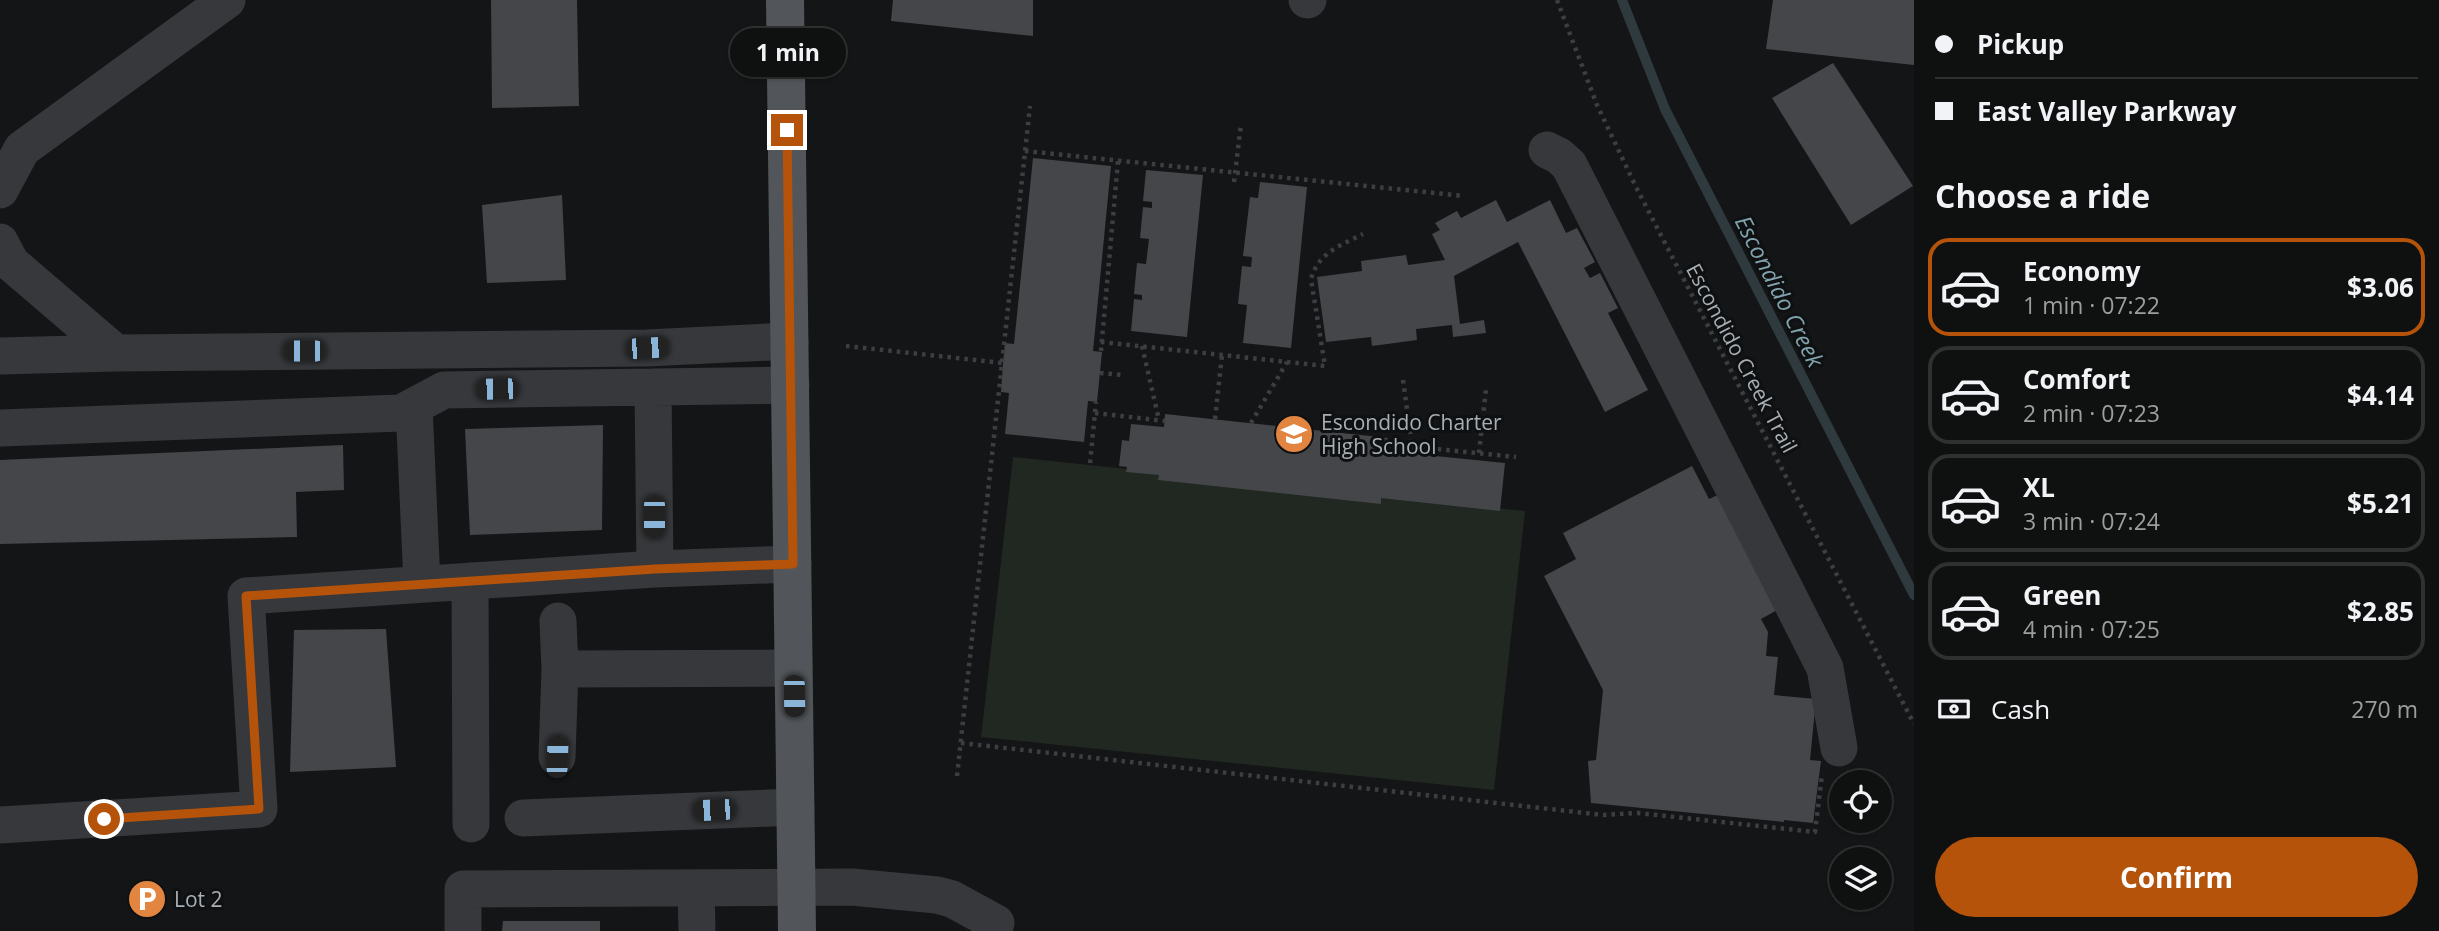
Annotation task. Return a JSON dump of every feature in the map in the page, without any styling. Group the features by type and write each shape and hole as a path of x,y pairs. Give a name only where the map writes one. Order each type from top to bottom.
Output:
{"main road":[{"path":"785,0 797,931"}],"lane":[{"path":"0,190 22,149 228,0"},
{"path":"1547,150 1569,165 1825,668 1830,760"},
{"path":"0,242 11,263 116,352"},
{"path":"0,356 116,352 647,348 790,341"},
{"path":"0,428 401,413 444,390 791,386"},
{"path":"653,387 655,569"},
{"path":"414,406 422,584"},
{"path":"0,825 259,809 246,596 655,569 793,564"},
{"path":"470,581 471,824"},
{"path":"557,757 560,670 558,621"},
{"path":"560,670 794,668"},
{"path":"523,818 796,807"},
{"path":"463,931 463,889 852,887 937,895 952,899 996,923"},
{"path":"696,888 697,931"}],"path":[{"name":"Escondido Creek Trail","path":"1557,0 1597,105 1636,187 1914,723"},
{"path":"957,776 1030,106"},
{"path":"1234,182 1241,124"},
{"path":"1025,151 1464,196"},
{"path":"1101,351 1118,160"},
{"path":"1101,342 1325,366 1311,279 1313,272 1321,258 1363,234"},
{"path":"845,346 1003,363"},
{"path":"1095,413 1162,420 1142,346"},
{"path":"1214,419 1223,355"},
{"path":"1251,423 1287,362"},
{"path":"1100,373 1122,375"},
{"path":"1402,380 1412,446"},
{"path":"1479,453 1486,389"},
{"path":"1090,463 1096,402"},
{"path":"1387,444 1516,457"},
{"path":"961,743 1603,815 1638,813 1815,832 1830,760"},
{"path":"1513,805 1514,797"}],"shaded area":[{"path":"1013,457 1525,511 1494,790 981,737"}],"building":[{"path":"491,0 577,0 579,106 492,108"},
{"path":"893,0 1033,0 1033,36 891,21"},
{"path":"1773,0 1914,0 1914,65 1766,49"},
{"path":"1833,63 1913,186 1851,225 1772,98"},
{"path":"1033,158 1111,166 1093,351 1102,352 1097,402 1088,401 1084,442 1005,434 1009,393 1001,392 1005,343 1014,344"},
{"path":"1146,170 1203,175 1187,337 1131,331 1134,299 1142,300 1142,295 1134,294 1137,263 1146,264 1149,239 1140,238 1143,207 1152,208 1152,202 1143,201"},
{"path":"1260,182 1307,187 1291,348 1243,343 1247,305 1238,304 1242,266 1251,267 1252,257 1243,256 1250,197 1258,198"},
{"path":"562,195 566,280 487,283 482,205"},
{"path":"1496,200 1507,222 1550,200 1566,233 1577,228 1595,262 1584,268 1590,278 1600,273 1618,308 1608,313 1648,390 1605,412 1518,242 1454,276 1460,324 1484,320 1486,333 1453,337 1452,325 1416,329 1417,340 1372,346 1371,337 1326,342 1317,277 1362,271 1361,261 1406,255 1408,265 1445,260 1432,234 1440,230 1435,223 1457,211 1461,218"},
{"path":"1165,414 1388,438 1386,451 1505,463 1500,511 1381,498 1381,504 1158,480 1159,475 1126,472 1127,467 1119,466 1122,440 1129,441 1131,424 1164,427"},
{"path":"603,425 602,530 470,535 465,429"},
{"path":"343,445 344,490 296,492 297,537 0,544 0,460"},
{"path":"1692,466 1709,499 1720,494 1779,609 1761,619 1768,632 1766,656 1778,657 1774,695 1816,699 1810,760 1821,761 1813,823 1591,803 1588,761 1596,760 1603,690 1544,576 1576,559 1563,533"},
{"path":"386,629 396,767 290,772 294,630"},
{"path":"503,921 600,921 600,931 502,931"}],"waterway":[{"name":"Escondido Creek","path":"1622,0 1665,109 1914,595"}],"place":[{"name":"Escondido Charter High School","path":"1294,434"},
{"name":"Lot 2","path":"147,899"}],"route":[{"path":"104,819 259,809 246,596 655,569 793,564 787,130"}]}
